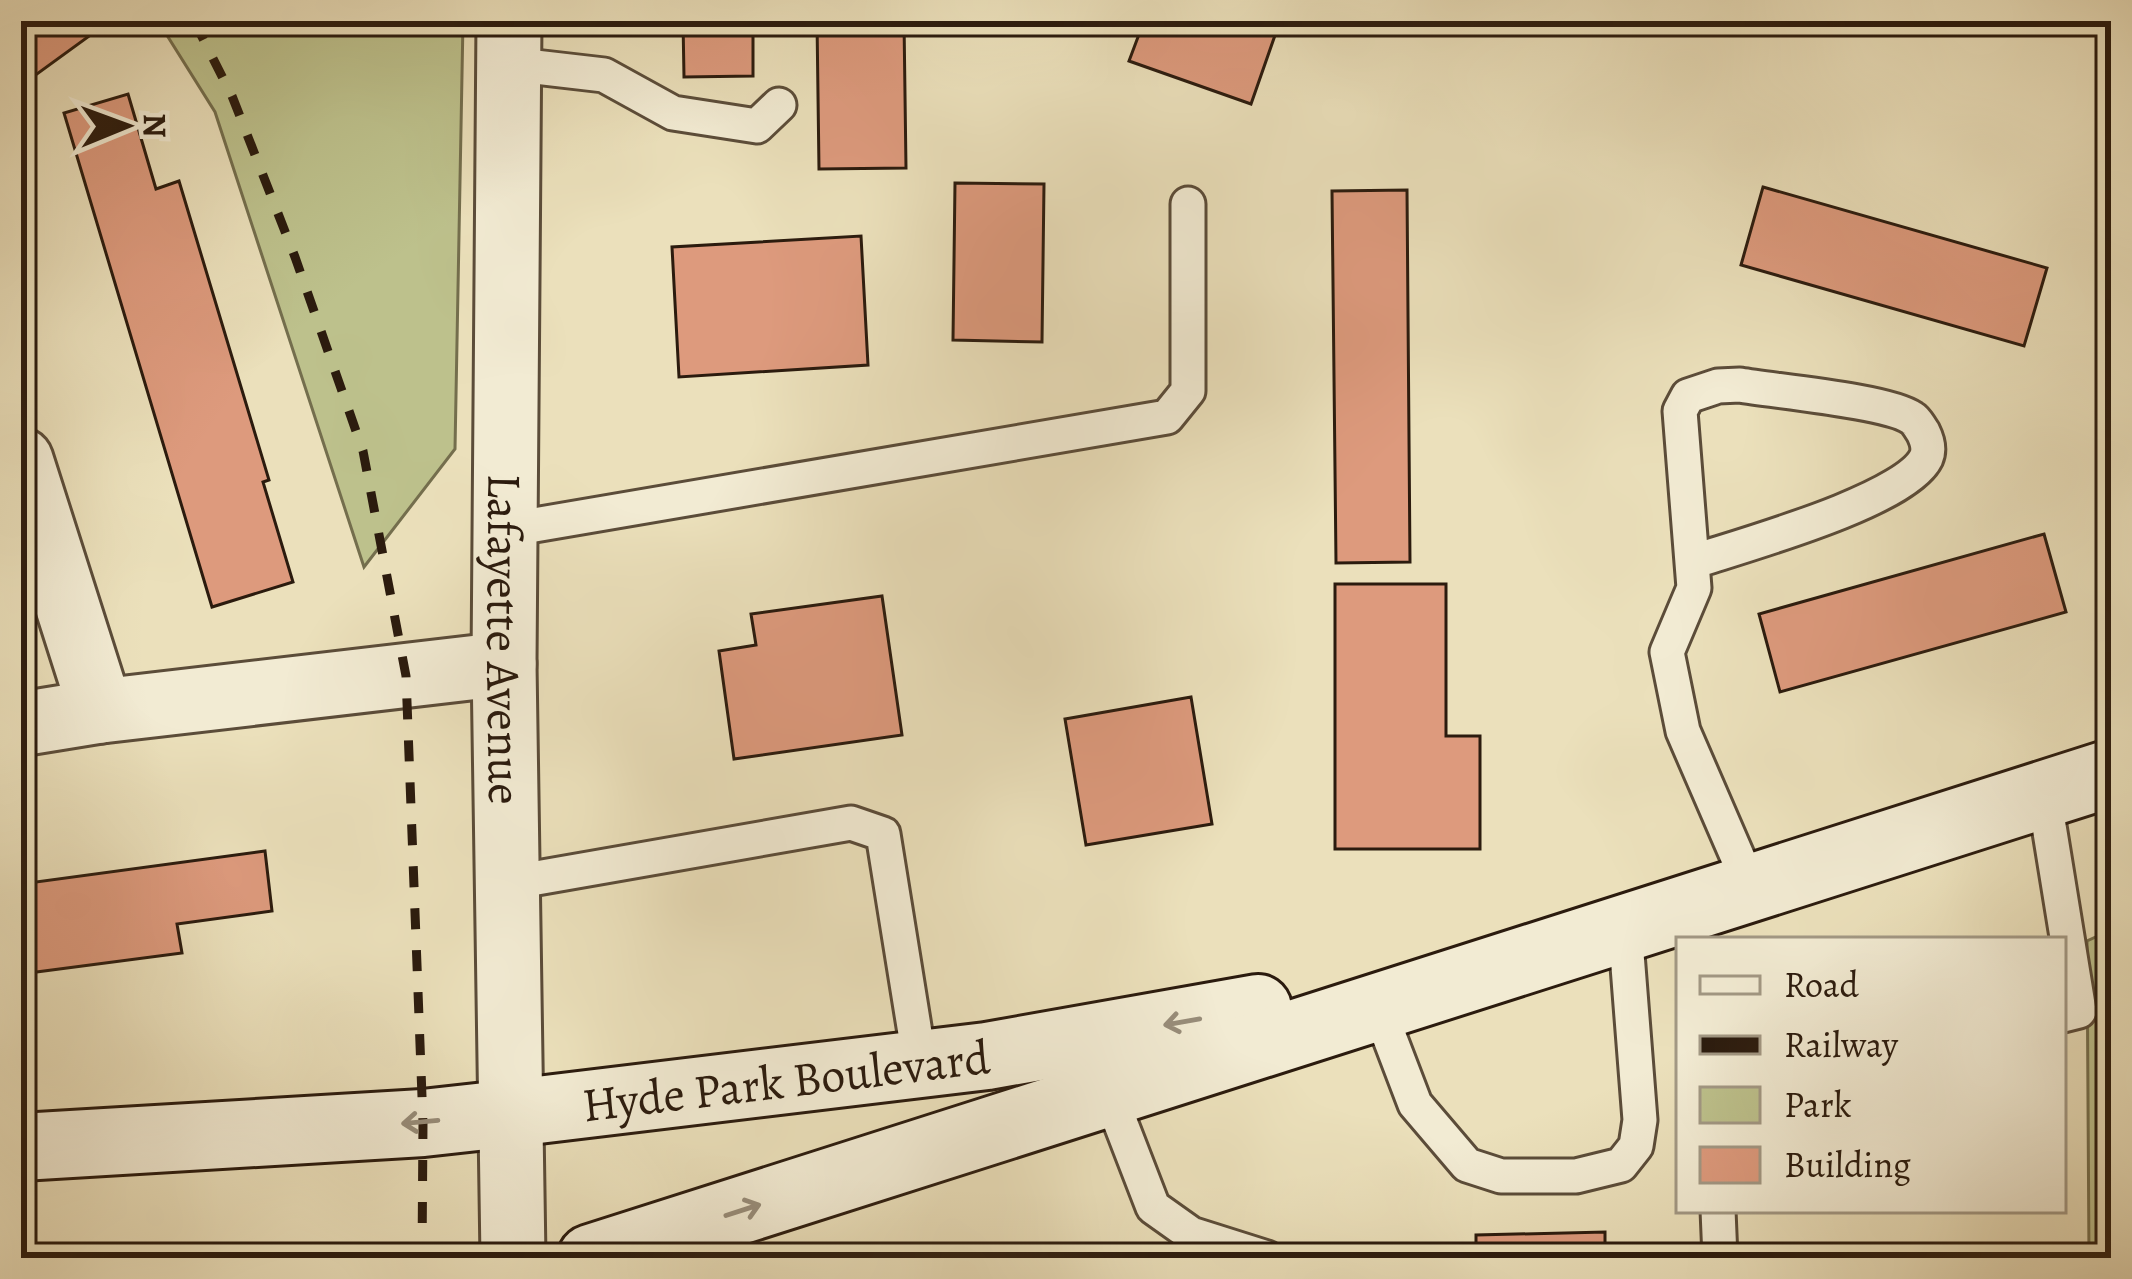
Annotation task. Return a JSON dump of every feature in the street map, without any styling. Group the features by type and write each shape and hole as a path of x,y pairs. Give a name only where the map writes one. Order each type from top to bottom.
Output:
{"main road":[{"name":"Hyde Park Boulevard","path":"21,1147 423,1123 920,1064 1178,1023 1659,930 1751,888 2111,773"},
{"name":"Hyde Park Boulevard","path":"592,1258 1544,954"}],"street":[{"name":"Lafayette Avenue","path":"509,42 504,664 513,1258"},
{"path":"21,460 101,711"},
{"path":"21,724 504,664"}],"lane":[{"path":"509,42 604,75 673,113 757,126 779,104"},
{"path":"505,530 1167,417 1188,391 1188,204"},
{"path":"1692,562 1824,518 1888,489 1916,472 1926,459 1925,436 1914,418 1883,408 1740,385 1688,396 1680,411 1694,588 1667,652 1683,731 1751,888"},
{"path":"2044,795 2079,1011 2066,1014"},
{"path":"508,883 851,823 884,834 920,1064"},
{"path":"1378,1006 1415,1104 1467,1165 1501,1176 1576,1176 1622,1165 1636,1146 1659,930"},
{"path":"1108,1093 1153,1207 1191,1234 1268,1258"},
{"path":"1718,1213 1720,1258"}],"green space":[{"path":"158,21 463,21 455,449 364,567 215,112"},
{"path":"2111,930 2111,1258 2089,1258 2087,941"}],"building":[{"path":"21,21 83,21 92,34 26,82 21,75"},
{"path":"683,21 753,21 753,76 684,77"},
{"path":"817,21 904,21 906,168 819,169"},
{"path":"1144,21 1280,21 1251,104 1129,61"},
{"path":"128,94 156,189 179,181 269,480 263,482 293,582 212,607 64,113"},
{"path":"955,183 1044,184 1042,342 953,340"},
{"path":"1763,187 2047,268 2024,346 1741,265"},
{"path":"1407,190 1410,562 1336,563 1332,191"},
{"path":"861,236 868,365 679,377 672,247"},
{"path":"2044,534 2066,612 1780,692 1759,614"},
{"path":"1335,584 1446,584 1446,736 1480,736 1480,849 1335,849"},
{"path":"882,596 902,735 734,759 719,651 756,645 751,614"},
{"path":"1191,697 1212,824 1086,845 1065,719"},
{"path":"265,851 272,911 177,924 182,953 21,974 21,884"},
{"path":"1605,1232 1605,1258 1476,1258 1476,1235"}],"railway":[{"path":"194,21 232,96 363,451 406,676 423,1123 422,1258"}]}
